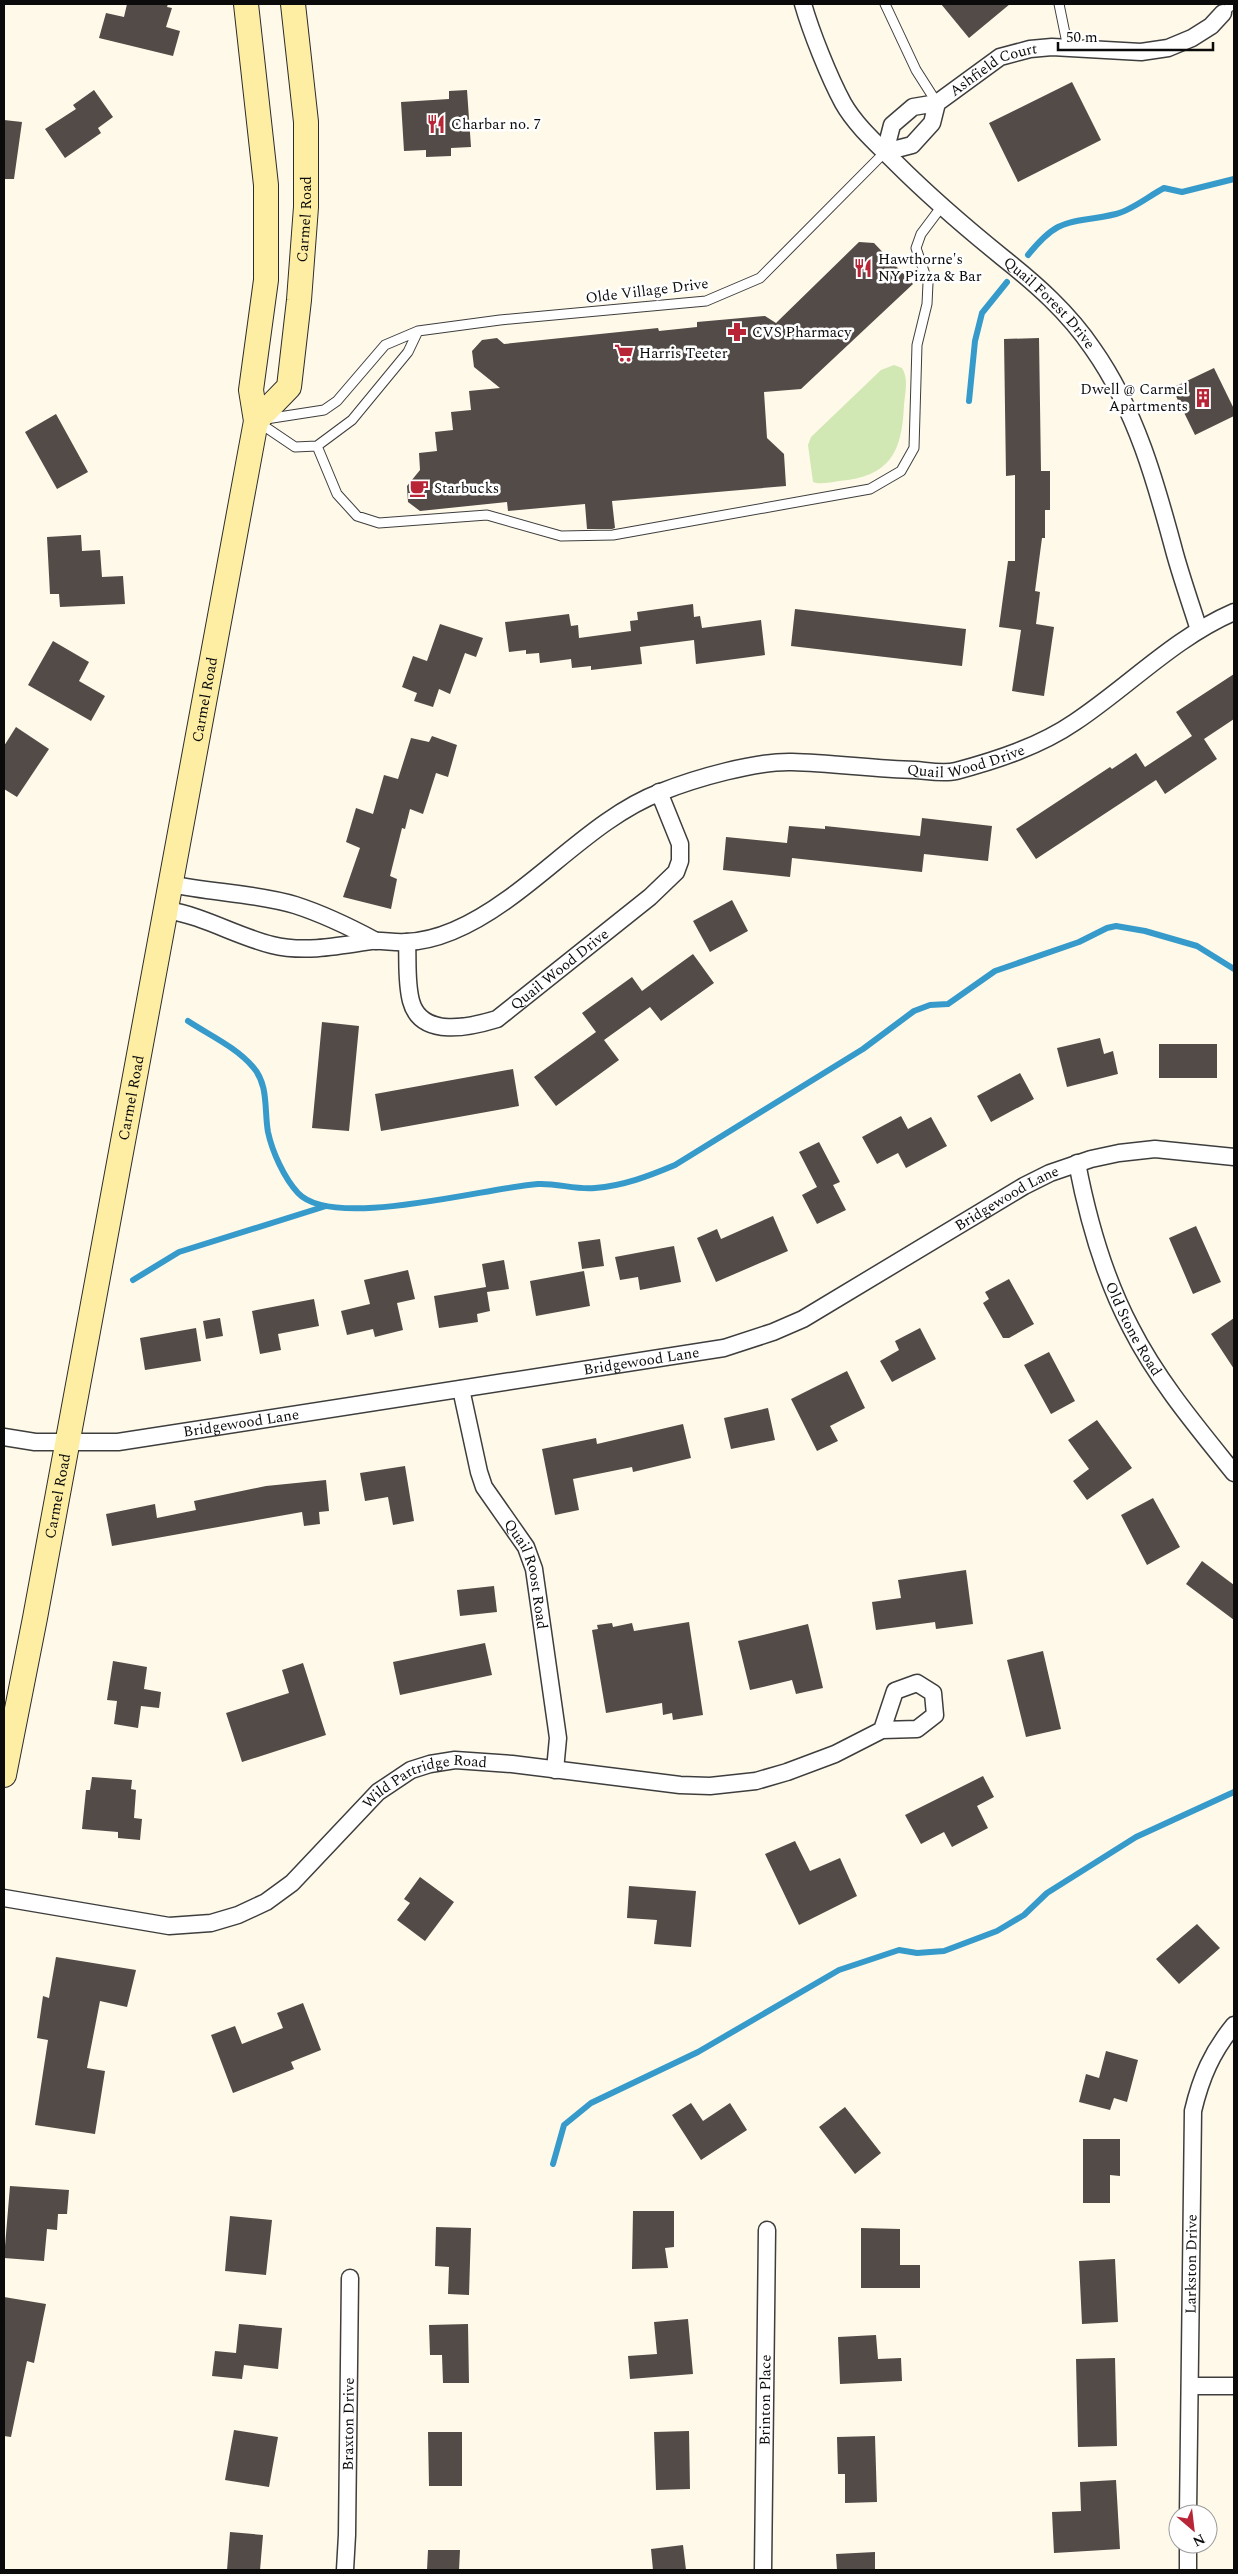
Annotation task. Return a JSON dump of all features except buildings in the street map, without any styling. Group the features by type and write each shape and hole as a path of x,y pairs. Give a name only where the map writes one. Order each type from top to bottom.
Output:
{"main road":[{"name":"Carmel Road","path":"4,1775 167,910 256,421 251,390 266,280 266,186 246,4"},
{"name":"Carmel Road","path":"256,421 289,387 299,300 306,207 306,122 293,4"}],"street":[{"name":"Quail Forest Drive","path":"803,4 807,19 844,104 885,152 942,206 1028,277 1063,311 1094,349 1119,393 1141,441 1161,498 1175,555 1200,630"},
{"name":"Ashfield Court","path":"937,103 932,124 912,145 885,152 892,125 913,107 937,103 1000,57 1030,49 1068,48 1142,52 1168,48 1192,38 1211,26 1226,7"},
{"name":"Quail Wood Drive","path":"167,910 188,913 249,939 276,946 330,948 376,941 408,942 427,939 466,925 506,901 615,817 659,792 709,777 762,765 790,762 952,772 983,763 1030,746 1076,722 1136,674 1200,630 1234,612"},
{"name":"Quail Wood Drive","path":"408,942 411,1003 419,1015 442,1028 477,1025 496,1019 650,897 676,872 680,862 680,844 659,792"},
{"name":"Quail Wood Drive","path":"171,884 253,896 295,905 344,924 376,941"},
{"name":"Bridgewood Lane","path":"4,1437 35,1442 118,1442 724,1348 772,1332 803,1319 1024,1186 1077,1163 1119,1153 1155,1149 1234,1157"},
{"name":"Old Stone Road","path":"1077,1163 1084,1200 1101,1257 1131,1329 1161,1379 1234,1473"},
{"name":"Quail Roost Road","path":"461,1390 478,1472 500,1513 514,1528 526,1547 534,1569 558,1738 555,1770"},
{"name":"Wild Partridge Road","path":"4,1898 169,1926 211,1923 238,1915 266,1902 292,1883 378,1792 411,1770 430,1764 455,1760 680,1785 710,1786 756,1781 787,1772 836,1754 882,1730"},
{"name":"Larkston Drive","path":"1188,2504 1193,2110 1201,2080 1209,2060 1234,2025"},
{"name":"Brinton Place","path":"763,2570 767,2230"},
{"name":"Braxton Drive","path":"344,2570 347,2535 350,2278"},
{"path":"1190,2386 1234,2386"},
{"path":"1188,2554 1188,2570"}],"lane":[{"path":"885,4 916,70 937,103"},
{"path":"1059,4 1068,48"},
{"name":"Olde Village Drive","path":"256,421 324,410 337,401 384,345 418,331 500,320 706,301 760,278 885,152"},
{"path":"317,446 336,494 357,516 379,522 487,515 560,536 613,535 870,489 901,471 914,448 917,345 927,304 928,283 916,248 922,234 942,206"},
{"path":"256,421 295,447 317,446 352,420 408,352 418,331"}],"green space":[{"path":"894,365 902,368 906,386 900,436 896,449 890,459 881,468 856,479 826,483 813,482 808,445 811,437 881,370"}],"waterway":[{"path":"1028,255 1049,233 1067,223 1122,212 1164,188 1182,192 1234,179"},
{"path":"969,401 975,341 982,313 1007,282"},
{"path":"188,1021 239,1053 258,1074 264,1090 268,1132 272,1147 283,1172 298,1193 316,1204 343,1208 376,1208 538,1184 581,1188 605,1187 626,1183 655,1173 675,1165 863,1049 914,1011 930,1005 948,1004 995,971 1079,942 1107,928 1116,926 1145,931 1197,946 1234,969"},
{"path":"133,1280 179,1252 326,1206"},
{"path":"553,2164 564,2125 591,2103 698,2052 839,1970 899,1950 917,1953 944,1951 997,1931 1024,1915 1047,1893 1136,1837 1234,1792"}],"place":[{"name":"Charbar no. 7","path":"436,124"},
{"name":"Hawthorne's NY Pizza & Bar","path":"863,268"},
{"name":"CVS Pharmacy","path":"737,332"},
{"name":"Harris Teeter","path":"624,353"},
{"name":"Dwell @ Carmel Apartments","path":"1203,398"},
{"name":"Starbucks","path":"419,488"}]}
